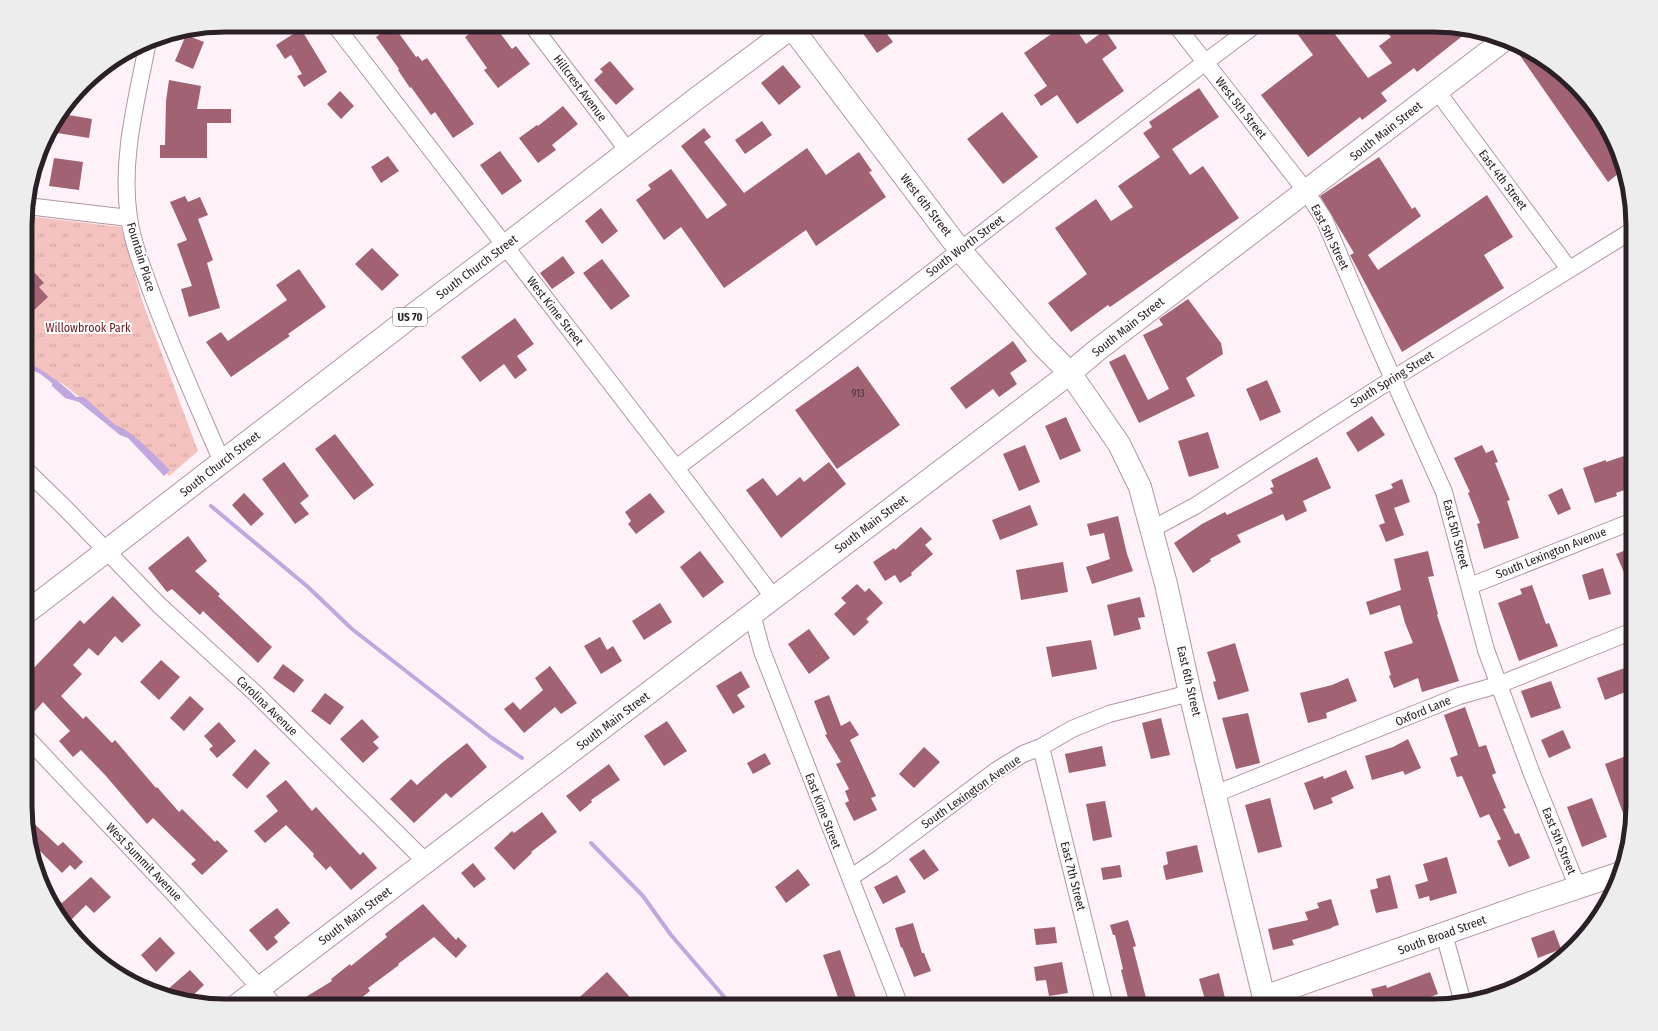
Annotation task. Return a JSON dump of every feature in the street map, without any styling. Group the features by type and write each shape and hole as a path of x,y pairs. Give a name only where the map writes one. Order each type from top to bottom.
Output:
{"street":[{"name":"West Kime Street","path":"340,32 676,468 774,598"},
{"name":"Hillcrest Avenue","path":"537,32 629,152"},
{"name":"South Church Street","path":"32,608 409,318 785,32"},
{"name":"West 6th Street","path":"797,32 960,250 1043,346 1070,374"},
{"name":"West 5th Street","path":"1181,32 1306,192"},
{"name":"South Worth Street","path":"676,468 791,382 960,250 1246,32"},
{"name":"South Main Street","path":"245,999 425,861 490,815 752,614 1070,374 1096,352 1499,44"},
{"name":"Fountain Place","path":"146,49 133,112 129,145 127,186 129,218 142,264 162,319 222,462"},
{"name":"East 4th Street","path":"1437,91 1569,269"},
{"name":"East 5th Street","path":"1306,192 1324,219 1377,343 1394,378 1412,423 1444,492 1486,650 1498,685 1578,888"},
{"path":"33,207 129,218"},
{"name":"South Spring Street","path":"1152,529 1195,506 1394,378 1626,234"},
{"name":"East 6th Street","path":"1070,374 1119,444 1140,487 1170,599 1190,693 1265,999"},
{"name":"Carolina Avenue","path":"32,476 160,605 254,692 425,861"},
{"name":"South Lexington Avenue","path":"1470,586 1626,524"},
{"name":"East Kime Street","path":"752,614 762,651 897,999"},
{"name":"Oxford Lane","path":"1215,794 1459,696 1498,685 1626,634"},
{"name":"South Lexington Avenue","path":"850,878 881,857 997,770 1024,754 1041,747 1072,729 1109,714 1190,693"},
{"name":"West Summit Avenue","path":"32,743 269,999"},
{"name":"East 7th Street","path":"1041,747 1103,999"},
{"name":"South Broad Street","path":"1270,999 1444,934 1613,876"},
{"path":"1444,934 1461,996"}],"green space":[{"name":"Willowbrook Park","path":"32,217 121,227 143,303 198,451 169,476 121,430 63,384 32,370"}],"shaded area":[{"path":"32,365 52,377 76,397 84,397 115,425 121,427 136,438 170,470 164,476 128,438 120,435 79,402 65,398 52,386 52,383 39,373 32,370"}],"building":[{"path":"296,32 303,32 327,72 304,87 297,76 302,74 291,55 285,59 276,45"},
{"path":"383,32 398,32 416,57 418,56 422,61 427,58 474,124 453,138 435,112 431,115 411,87 410,88 398,70 399,69 376,37"},
{"path":"472,32 499,32 512,49 516,46 530,64 498,88 484,70 487,68 465,37"},
{"path":"862,32 890,32 887,34 893,42 877,53"},
{"path":"1054,32 1078,32 1086,44 1102,32 1106,32 1117,48 1102,59 1124,91 1077,124 1057,95 1041,106 1034,95 1047,86 1024,53"},
{"path":"1296,32 1333,32 1368,78 1392,63 1379,46 1391,37 1387,32 1445,32 1464,35 1417,72 1414,68 1381,93 1387,101 1362,120 1360,117 1308,157 1261,95 1313,55"},
{"path":"188,36 204,42 193,69 175,61 185,37"},
{"path":"1517,52 1540,65 1560,80 1578,98 1593,118 1606,140 1616,163 1619,173 1608,182"},
{"path":"610,61 634,89 616,105 594,80 603,72 600,69"},
{"path":"783,65 801,87 779,105 761,83"},
{"path":"169,80 201,86 197,109 231,109 231,123 207,123 207,158 160,158 160,145 165,145 166,101"},
{"path":"1199,88 1219,117 1172,149 1190,175 1203,166 1239,218 1110,307 1108,305 1071,332 1048,303 1087,274 1055,228 1096,199 1111,221 1133,207 1118,186 1160,157 1143,133 1152,127 1149,122"},
{"path":"340,91 354,106 341,119 327,104"},
{"path":"563,106 578,124 552,145 556,150 538,163 519,138 537,125 538,126"},
{"path":"1002,112 1038,157 1003,184 967,139"},
{"path":"67,115 92,119 89,138 57,133"},
{"path":"762,121 772,135 745,154 735,140"},
{"path":"704,128 711,137 704,142 744,193 807,148 826,175 859,152 872,171 869,172 886,197 816,246 806,230 724,288 681,227 664,240 636,200 651,189 648,185 671,169 707,219 727,205 681,146"},
{"path":"500,151 522,181 502,195 480,165"},
{"path":"388,156 399,171 381,183 371,167"},
{"path":"1379,157 1412,209 1415,207 1421,216 1368,255 1378,270 1487,195 1513,237 1484,255 1504,288 1402,352 1350,255 1354,253 1320,196"},
{"path":"54,158 83,162 79,190 49,186"},
{"path":"185,196 188,202 200,197 208,215 198,219 213,260 207,263 220,308 189,317 181,289 192,286 177,244 187,240 170,202"},
{"path":"601,208 618,231 602,244 585,221"},
{"path":"372,248 399,275 382,291 355,264"},
{"path":"563,256 575,273 552,289 540,273"},
{"path":"602,259 630,296 611,310 583,273"},
{"path":"299,269 326,307 288,334 290,336 231,377 206,342 221,332 228,341 287,300 276,285"},
{"path":"34,272 44,283 39,287 48,297 32,312 32,274"},
{"path":"1188,299 1221,343 1223,354 1186,378 1195,396 1139,423 1109,362 1125,354 1148,400 1169,389 1143,335 1163,325 1159,319"},
{"path":"515,318 534,344 517,356 527,370 515,379 504,364 480,382 461,357"},
{"path":"1013,341 1027,361 1010,373 1017,384 999,397 993,389 966,409 950,388"},
{"path":"858,366 900,425 837,469 795,410"},
{"path":"1267,380 1281,412 1260,421 1246,389"},
{"path":"1372,416 1385,435 1358,452 1346,433"},
{"path":"1066,417 1081,451 1060,460 1045,426"},
{"path":"1208,432 1219,468 1189,477 1178,441"},
{"path":"335,434 374,485 354,500 315,449"},
{"path":"1025,445 1040,482 1019,491 1003,454"},
{"path":"1482,445 1486,453 1493,450 1498,462 1495,463 1510,500 1507,501 1519,538 1484,549 1477,524 1480,523 1468,493 1470,492 1454,458"},
{"path":"1626,455 1626,489 1616,493 1617,496 1595,503 1583,468 1606,460 1606,462"},
{"path":"1317,457 1331,488 1303,501 1307,511 1286,521 1283,514 1237,535 1241,542 1210,559 1211,561 1193,573 1174,543 1202,524 1225,512 1227,515 1273,493 1270,488 1274,487 1271,480"},
{"path":"284,462 309,496 300,503 309,514 295,524 262,479"},
{"path":"829,462 846,484 781,538 746,490 763,478 777,496 800,477 804,482"},
{"path":"1402,479 1410,502 1394,508 1404,535 1386,542 1379,525 1385,523 1375,495 1393,488 1391,484"},
{"path":"1562,488 1571,509 1558,515 1548,495"},
{"path":"244,493 264,514 251,526 232,505"},
{"path":"650,493 665,512 636,534 628,524 631,521 625,512"},
{"path":"1030,505 1038,525 1000,540 992,520"},
{"path":"1118,516 1127,554 1133,571 1092,584 1086,567 1110,559 1104,533 1090,536 1087,524"},
{"path":"921,527 932,539 925,545 933,554 911,573 912,575 900,583 895,575 885,581 873,562 894,548 895,550"},
{"path":"188,536 207,561 195,571 220,594 218,596 272,647 258,663 203,611 200,615 172,589 167,592 148,568"},
{"path":"1626,550 1626,577 1616,554"},
{"path":"700,551 724,582 703,598 680,567"},
{"path":"1428,551 1434,576 1428,577 1438,614 1437,615 1459,681 1422,692 1418,678 1394,688 1389,676 1391,675 1384,652 1413,643 1400,605 1370,615 1366,602 1401,590 1394,559"},
{"path":"1063,562 1068,592 1021,600 1016,570"},
{"path":"1603,568 1611,594 1589,600 1582,575"},
{"path":"857,584 865,592 869,588 883,603 866,619 869,622 854,636 834,614 846,603 841,598"},
{"path":"1532,585 1546,624 1549,623 1558,646 1519,661 1498,603 1522,594 1520,589"},
{"path":"113,596 141,625 122,643 115,636 98,656 89,648 73,665 82,674 61,696 83,719 86,716 112,743 115,740 156,788 157,787 179,812 182,809 215,842 217,840 228,851 202,875 191,864 196,860 153,818 147,824 106,776 81,750 73,757 59,741 70,731 43,702 33,713 32,712 32,670 80,620 84,624"},
{"path":"1140,597 1145,617 1138,618 1141,629 1114,636 1107,605"},
{"path":"660,603 672,622 644,640 632,621"},
{"path":"809,629 830,658 809,674 788,644"},
{"path":"600,637 607,650 613,646 622,661 601,674 584,646"},
{"path":"1091,640 1097,669 1052,677 1046,647"},
{"path":"1235,643 1249,691 1218,700 1213,682 1216,681 1207,652"},
{"path":"161,660 180,677 159,700 140,682"},
{"path":"283,664 304,680 294,693 273,678"},
{"path":"550,666 577,703 561,714 555,707 524,733 504,709 513,702 520,710 543,690 535,678"},
{"path":"1626,668 1626,692 1605,700 1597,678"},
{"path":"741,671 750,687 737,695 745,707 733,714 716,686"},
{"path":"1348,678 1357,701 1326,713 1327,718 1308,723 1300,693 1332,685"},
{"path":"1551,681 1561,708 1531,718 1521,691"},
{"path":"325,693 344,707 330,725 311,711"},
{"path":"829,695 841,726 850,721 859,735 850,740 876,796 871,798 877,810 854,821 845,803 849,801 845,791 849,789 836,764 841,762 825,735 827,734 814,701"},
{"path":"190,696 204,709 184,731 170,718"},
{"path":"1465,707 1479,747 1486,745 1496,773 1492,775 1506,808 1503,809 1515,834 1519,833 1530,858 1509,867 1497,841 1501,839 1489,814 1480,818 1462,776 1457,777 1450,758 1458,755 1444,715"},
{"path":"1248,713 1260,763 1236,769 1222,718"},
{"path":"1161,718 1170,755 1151,759 1142,723"},
{"path":"362,719 379,737 373,742 379,748 363,763 340,739"},
{"path":"667,721 687,751 664,766 644,736"},
{"path":"219,722 236,741 217,758 209,749 213,746 204,736"},
{"path":"1563,730 1571,748 1549,758 1541,740"},
{"path":"1408,739 1421,768 1405,775 1403,771 1372,780 1365,756 1393,747"},
{"path":"467,743 487,767 451,798 446,793 414,823 390,799 411,779 417,785"},
{"path":"1102,746 1106,766 1069,773 1065,754"},
{"path":"924,747 940,762 914,788 899,774"},
{"path":"255,749 270,763 247,789 232,775"},
{"path":"765,753 771,764 753,774 747,763"},
{"path":"1626,756 1626,820 1605,764"},
{"path":"609,764 620,780 591,800 592,802 580,812 566,796"},
{"path":"1346,770 1354,788 1331,798 1333,803 1314,810 1304,783 1323,776 1324,779"},
{"path":"286,780 312,811 316,807 360,855 363,852 377,868 351,890 330,866 326,870 313,856 314,854 286,825 265,843 254,831 278,811 266,796"},
{"path":"1270,798 1282,847 1258,853 1245,805"},
{"path":"1592,798 1607,837 1582,847 1567,807"},
{"path":"1105,801 1112,837 1093,841 1086,804"},
{"path":"542,812 557,832 531,852 532,853 514,870 494,848 512,831 514,833"},
{"path":"33,822 58,846 63,842 83,862 75,870 70,865 62,873 37,848"},
{"path":"1197,845 1203,872 1166,880 1163,866 1168,864 1166,852"},
{"path":"924,849 939,870 924,880 909,859"},
{"path":"1447,857 1457,893 1430,901 1429,896 1419,899 1415,885 1428,881 1423,864"},
{"path":"473,863 486,879 474,888 461,873"},
{"path":"1120,865 1122,877 1103,880 1101,868"},
{"path":"798,869 810,885 786,903 775,887"},
{"path":"897,875 906,892 883,904 874,887"},
{"path":"1390,875 1398,908 1376,913 1370,890 1378,888 1376,879"},
{"path":"91,877 111,897 94,913 86,905 70,921 56,898 62,903"},
{"path":"1331,899 1339,925 1292,940 1294,945 1273,950 1268,929 1308,920 1305,912 1319,908 1317,903"},
{"path":"423,904 456,940 458,937 467,946 456,958 434,937 368,988 370,991 360,999 302,999 332,981 331,979 350,964 351,966 387,937 385,934"},
{"path":"277,908 290,923 274,937 278,942 267,951 249,930"},
{"path":"1128,920 1136,946 1133,947 1146,999 1128,999 1121,970 1123,969 1115,935 1113,935 1110,925"},
{"path":"913,923 922,953 924,953 931,971 914,977 902,947 901,948 895,928"},
{"path":"1055,927 1057,943 1036,945 1034,929"},
{"path":"1554,930 1561,949 1538,958 1531,938"},
{"path":"160,937 175,953 156,972 141,955"},
{"path":"840,950 856,998 839,999 823,955"},
{"path":"1062,962 1068,993 1049,996 1046,980 1036,981 1034,967"},
{"path":"190,970 204,985 193,996 167,990"},
{"path":"607,972 629,996 626,999 578,999"},
{"path":"1430,972 1438,994 1426,999 1374,999 1371,989 1386,985 1387,988"},
{"path":"1219,973 1225,998 1205,999 1199,979"}],"waterway":[{"path":"211,506 308,587 352,629 492,738 522,758"},
{"path":"591,843 643,896 671,935 726,999"}]}
